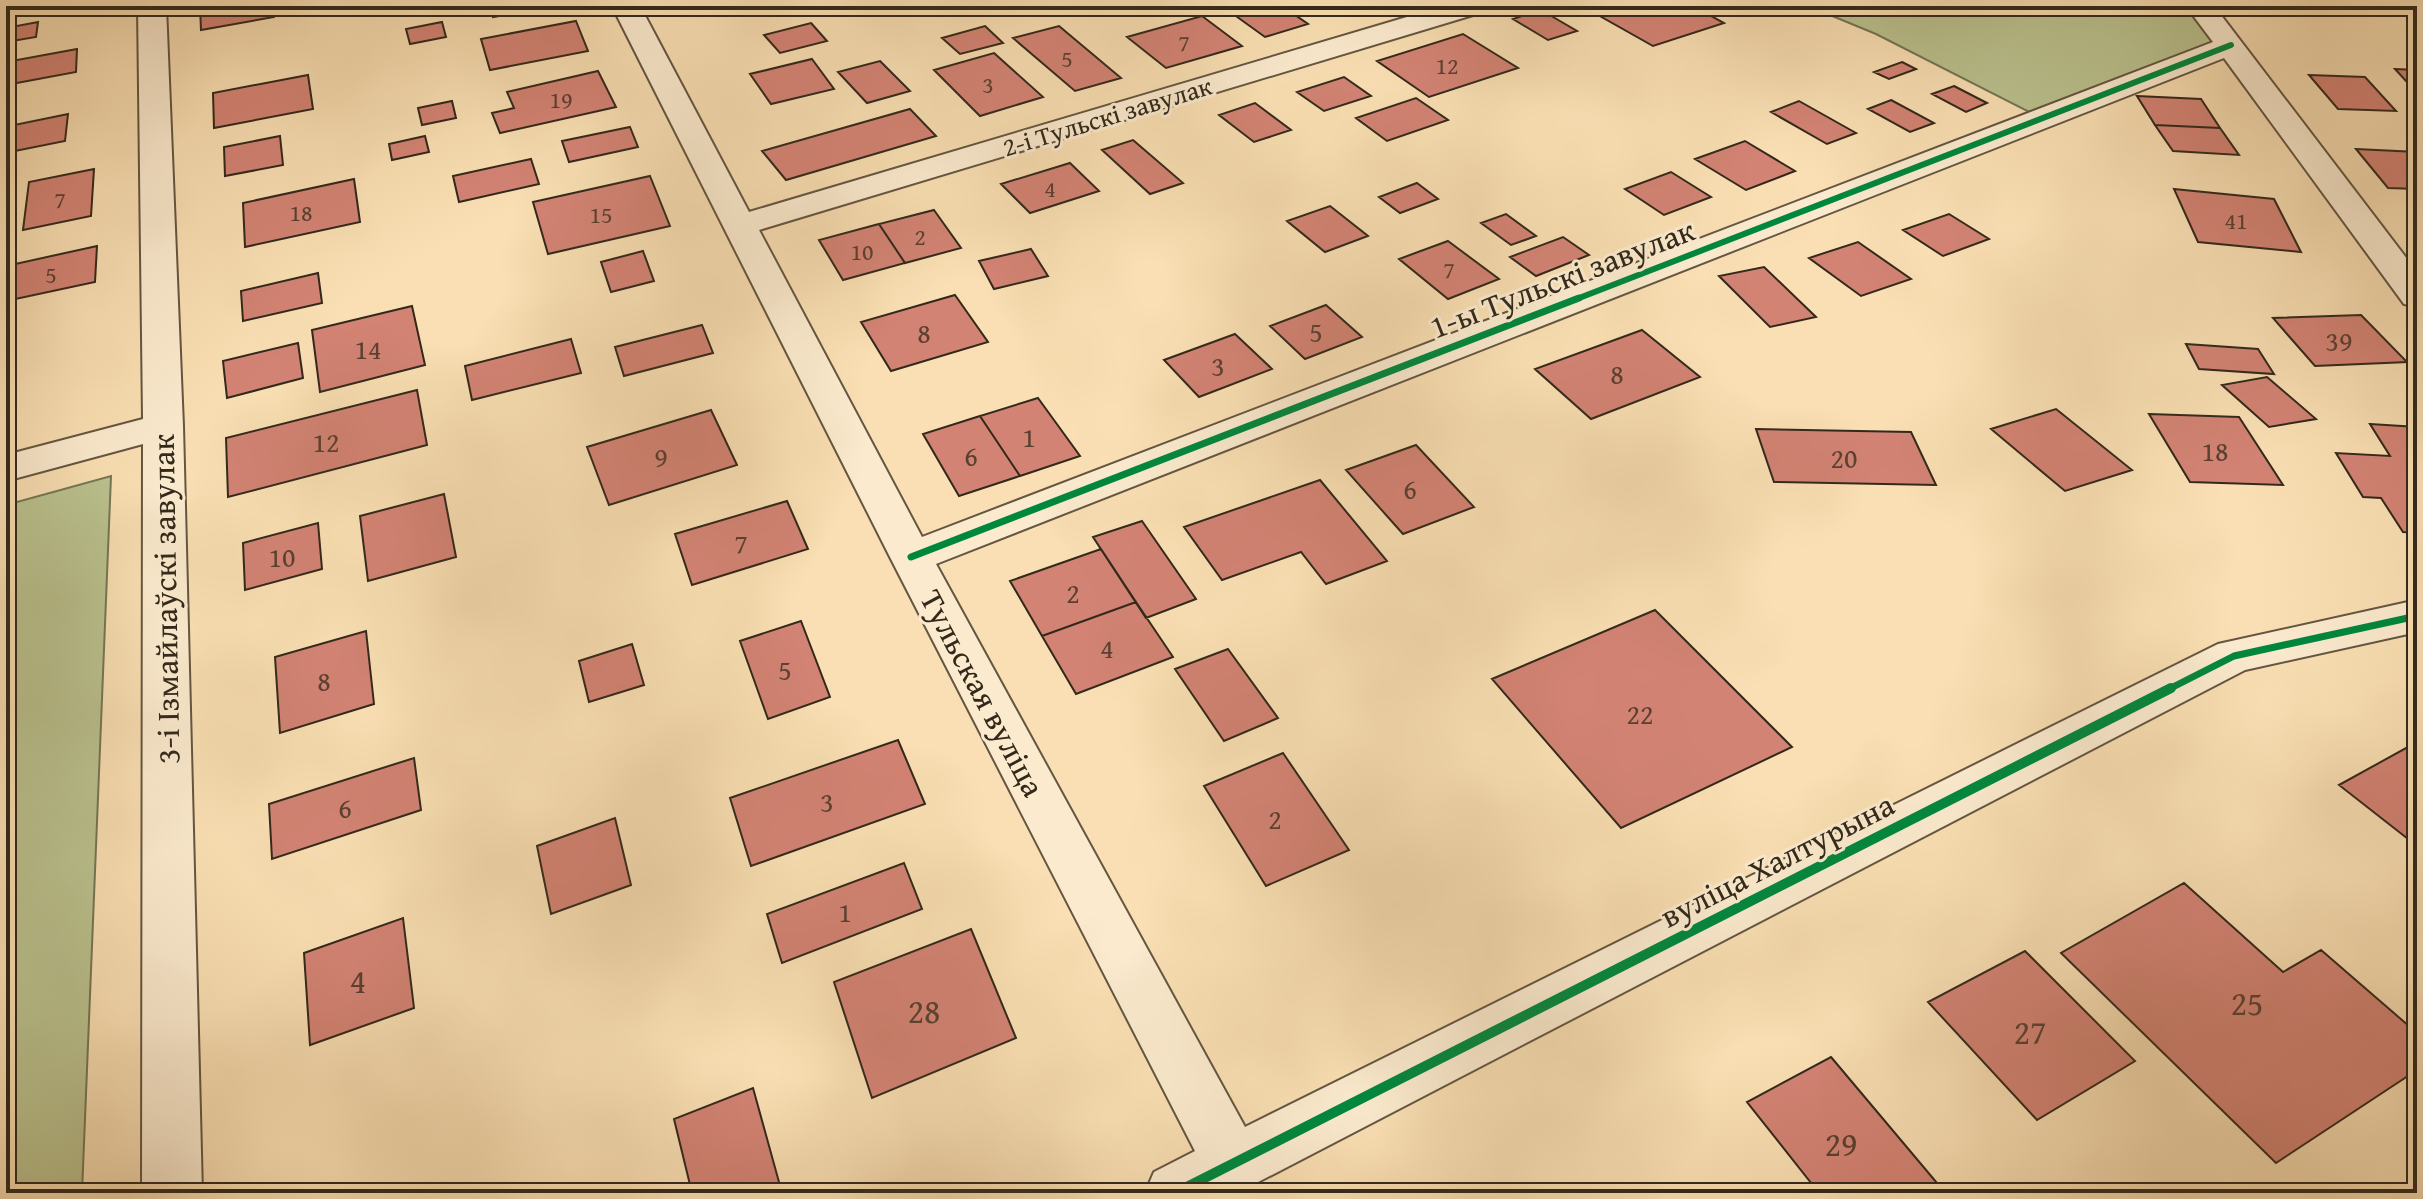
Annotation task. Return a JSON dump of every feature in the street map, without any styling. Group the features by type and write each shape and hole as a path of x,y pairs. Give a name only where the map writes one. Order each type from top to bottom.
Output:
{"street":[{"name":"3-і Ізмайлаўскі завулак","path":"152,6 163,426 172,1193"},
{"name":"Тульская вуліца","path":"626,6 911,557 1233,1164"},
{"name":"2-і Тульскі завулак","path":"741,225 1473,6"},
{"path":"2200,6 2417,296"},
{"name":"1-ы Тульскі завулак","path":"911,557 2231,45"},
{"path":"6,468 163,426"},
{"name":"вуліца Халтурына","path":"1175,1193 2234,656 2417,616"}],"green space":[{"path":"1808,6 2200,6 2231,45 2041,118 1876,34"},
{"path":"111,476 82,1193 6,1193 6,505"}],"building":[{"path":"200,6 273,6 274,17 201,30"},
{"path":"489,6 554,6 493,17"},
{"path":"1222,6 1282,6 1308,24 1265,37"},
{"path":"1607,6 1693,6 1724,23 1653,46 1591,11"},
{"path":"2249,6 2351,6 2355,10"},
{"path":"1541,10 1577,31 1548,40 1513,19"},
{"path":"1202,16 1242,46 1166,68 1127,37"},
{"path":"576,21 588,51 490,70 481,39"},
{"path":"38,22 36,37 6,42 6,28"},
{"path":"442,22 446,37 410,44 406,29"},
{"path":"811,23 827,41 780,53 764,35"},
{"path":"985,26 1003,43 960,54 942,38"},
{"path":"1059,26 1121,78 1075,91 1013,38"},
{"path":"1463,34 1518,68 1429,97 1377,61"},
{"path":"77,49 76,72 6,85 6,62"},
{"path":"994,53 1043,97 980,116 934,70"},
{"path":"812,59 834,89 771,104 750,74"},
{"path":"880,61 910,91 867,103 838,72"},
{"path":"1902,62 1916,69 1889,79 1874,72"},
{"path":"2395,69 2417,70 2417,93"},
{"path":"598,71 616,107 500,133 492,113 514,108 507,92"},
{"path":"308,75 313,109 214,128 213,93"},
{"path":"2309,75 2365,77 2396,111 2338,109"},
{"path":"1344,77 1371,96 1324,111 1297,92"},
{"path":"1954,86 1987,103 1966,112 1932,94"},
{"path":"2137,96 2201,99 2220,128 2155,125"},
{"path":"1416,98 1448,120 1387,141 1356,118"},
{"path":"1891,100 1934,123 1910,132 1868,109"},
{"path":"452,101 456,118 422,125 418,108"},
{"path":"1799,101 1856,133 1827,144 1771,112"},
{"path":"1255,103 1291,130 1254,142 1219,115"},
{"path":"910,109 936,136 786,180 762,151"},
{"path":"68,114 65,141 10,152 14,125"},
{"path":"2155,125 2220,128 2239,155 2173,151"},
{"path":"630,127 638,147 569,162 562,141"},
{"path":"280,136 283,165 225,176 224,147"},
{"path":"425,136 429,152 392,160 389,144"},
{"path":"1133,140 1183,183 1150,194 1102,150"},
{"path":"1745,141 1795,171 1746,190 1695,159"},
{"path":"2356,149 2417,152 2417,189 2388,188"},
{"path":"531,159 539,184 459,202 453,176"},
{"path":"1070,163 1099,191 1030,213 1001,184"},
{"path":"94,169 91,216 23,230 29,182"},
{"path":"1671,172 1711,197 1664,215 1625,189"},
{"path":"650,176 670,226 548,254 533,202"},
{"path":"354,179 360,222 245,247 243,203"},
{"path":"1417,183 1438,199 1400,213 1379,197"},
{"path":"2174,189 2274,199 2301,252 2198,242"},
{"path":"1330,206 1368,236 1325,252 1287,221"},
{"path":"934,210 961,248 905,263 879,224"},
{"path":"1506,214 1536,236 1511,245 1481,223"},
{"path":"1949,214 1989,239 1943,256 1903,230"},
{"path":"879,224 905,263 843,280 819,240"},
{"path":"1563,237 1589,255 1536,276 1510,257"},
{"path":"1448,241 1499,279 1448,299 1399,259"},
{"path":"1858,242 1911,279 1861,296 1809,258"},
{"path":"97,246 95,282 6,301 6,266"},
{"path":"1031,249 1048,276 994,289 979,261"},
{"path":"643,251 654,281 611,292 601,262"},
{"path":"1764,267 1816,317 1770,327 1719,276"},
{"path":"318,273 322,303 243,321 241,291"},
{"path":"955,295 988,342 891,371 861,322"},
{"path":"1326,305 1362,337 1305,359 1270,326"},
{"path":"412,306 425,365 320,392 312,330"},
{"path":"2361,315 2407,362 2315,366 2273,318"},
{"path":"702,325 713,353 624,376 615,347"},
{"path":"1642,330 1700,377 1591,419 1535,369"},
{"path":"1235,334 1272,369 1199,397 1164,360"},
{"path":"571,339 581,373 472,400 465,366"},
{"path":"298,343 303,378 227,398 223,361"},
{"path":"2186,344 2258,349 2274,374 2199,369"},
{"path":"2267,377 2316,419 2269,427 2222,385"},
{"path":"417,390 427,445 228,497 226,438"},
{"path":"1038,398 1080,456 1020,476 980,416"},
{"path":"2056,409 2132,470 2065,491 1991,429"},
{"path":"711,410 737,465 609,505 587,447"},
{"path":"2149,414 2239,417 2283,485 2190,482"},
{"path":"980,416 1020,476 959,496 923,434"},
{"path":"2370,424 2417,427 2417,533 2403,532 2381,498 2363,497 2336,453 2390,456"},
{"path":"1756,429 1911,432 1936,485 1774,482"},
{"path":"1416,445 1474,507 1403,534 1346,470"},
{"path":"1320,480 1387,561 1326,584 1301,552 1222,580 1184,527"},
{"path":"444,494 456,557 368,581 360,516"},
{"path":"787,501 808,549 692,585 675,534"},
{"path":"1142,521 1196,599 1146,618 1093,537"},
{"path":"318,523 322,569 245,590 243,543"},
{"path":"1101,549 1136,602 1042,636 1010,581"},
{"path":"1136,602 1173,657 1076,694 1042,636"},
{"path":"1655,610 1792,747 1621,828 1492,679"},
{"path":"801,621 830,697 768,719 740,641"},
{"path":"366,631 374,704 280,733 275,657"},
{"path":"632,644 644,685 589,702 579,661"},
{"path":"1228,649 1278,718 1224,741 1175,669"},
{"path":"898,740 925,804 751,866 730,798"},
{"path":"2417,742 2417,846 2339,785"},
{"path":"1283,753 1349,850 1266,886 1204,786"},
{"path":"414,758 421,810 272,859 269,804"},
{"path":"615,818 631,885 551,914 537,846"},
{"path":"904,863 922,909 782,963 767,914"},
{"path":"2184,883 2283,972 2321,950 2417,1033 2417,1070 2276,1163 2061,953"},
{"path":"403,918 414,1008 310,1045 304,953"},
{"path":"971,929 1016,1038 872,1098 834,982"},
{"path":"2025,951 2135,1061 2037,1120 1928,1002"},
{"path":"1831,1057 1937,1183 1919,1193 1819,1193 1747,1102"},
{"path":"753,1088 782,1193 692,1193 674,1119"}],"cycle path":[{"path":"911,557 2231,45"},
{"path":"1175,1193 2234,656 2417,616"}]}
